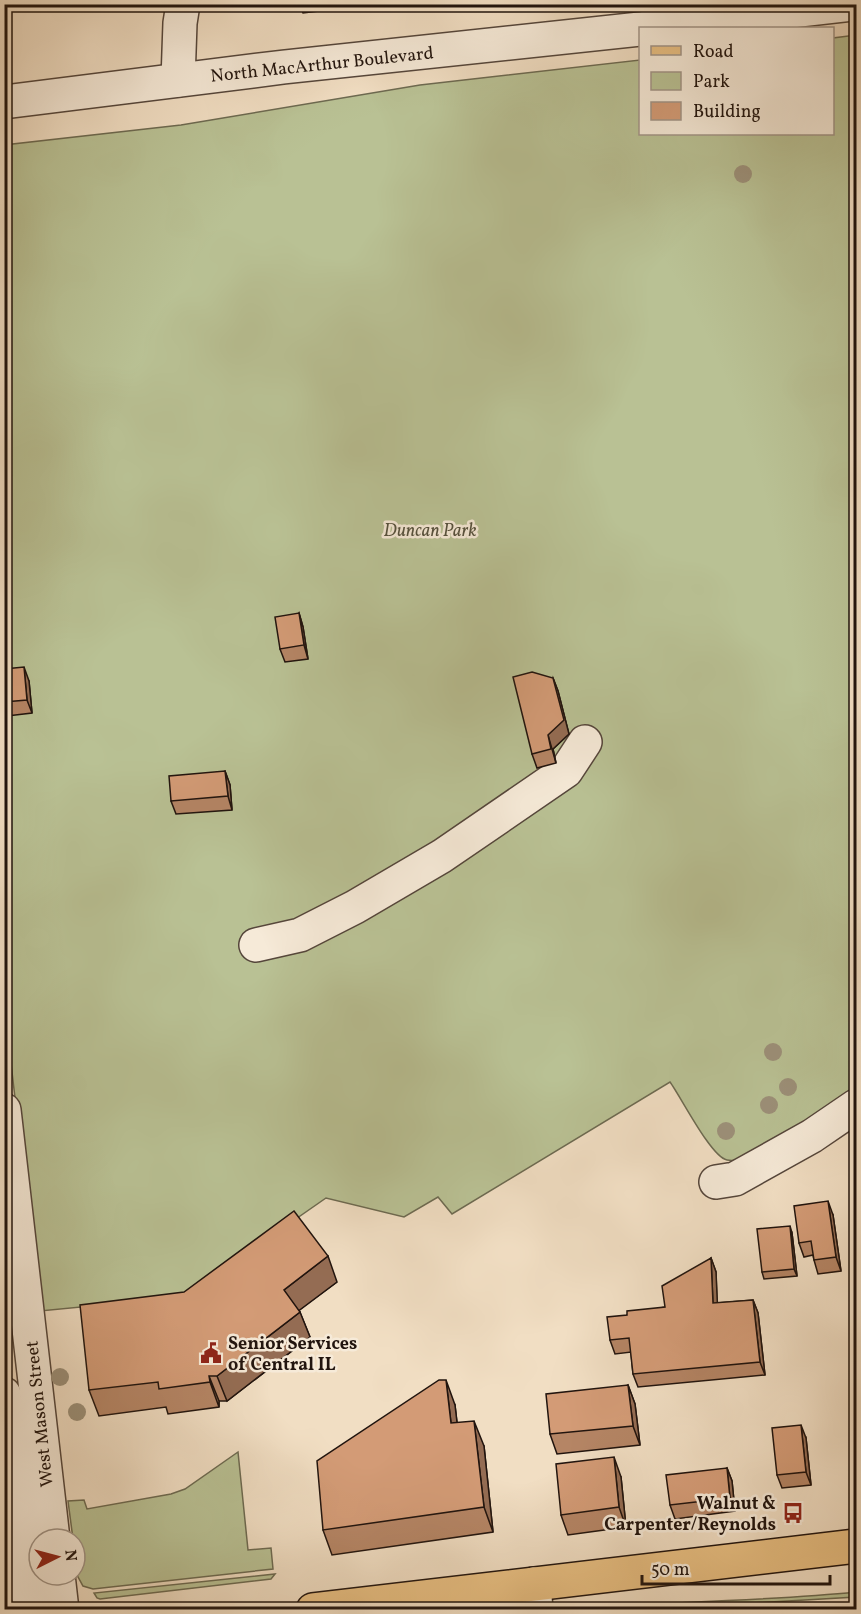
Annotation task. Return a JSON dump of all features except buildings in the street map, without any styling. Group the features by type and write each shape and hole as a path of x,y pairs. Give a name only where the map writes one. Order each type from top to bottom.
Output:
{"main road":[{"path":"313,1610 535,1597 856,1546"}],"street":[{"path":"178,80 183,4"},
{"path":"655,27 852,4"},
{"name":"North MacArthur Boulevard","path":"4,102 178,80 639,29"},
{"path":"256,945 300,935 356,907 442,856 566,771 585,742"},
{"path":"716,1182 735,1179 812,1136 856,1106"},
{"name":"West Mason Street","path":"4,1110 52,1527"},
{"name":"West Mason Street","path":"4,1394 30,1610"},
{"path":"59,1587 62,1610"}],"green space":[{"name":"Duncan Park","path":"856,35 856,1088 754,1154 741,1159 727,1160 713,1149 670,1082 452,1214 438,1197 404,1217 326,1198 184,1297 40,1311 8,1038 5,975 8,937 4,915 4,145 181,125 420,85 639,60 639,135 834,135 834,38"},
{"path":"238,1452 248,1550 271,1548 273,1569 93,1589 86,1587 87,1527 71,1527 68,1501 84,1500 87,1509 171,1494 185,1489"},
{"path":"275,1574 271,1579 100,1599 94,1593"},
{"path":"856,1592 856,1597 649,1609 598,1609 792,1597"}],"place":[{"name":"Senior Services of Central IL","path":"211,1353"},
{"name":"Walnut & Carpenter/Reynolds","path":"793,1513"}]}
